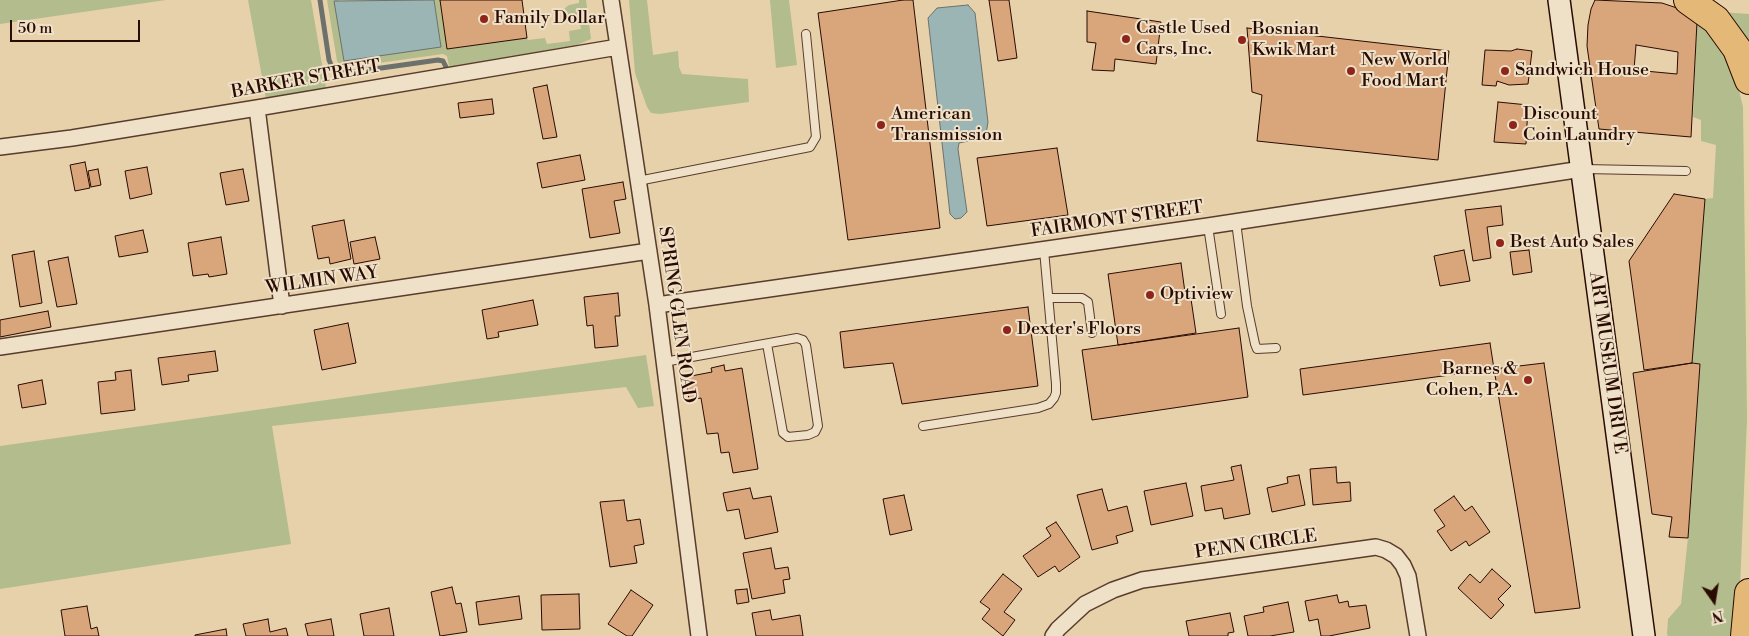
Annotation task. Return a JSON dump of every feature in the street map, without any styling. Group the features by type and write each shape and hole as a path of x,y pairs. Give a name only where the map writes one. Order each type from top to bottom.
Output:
{"highway":[{"path":"1688,0 1716,20 1737,49 1749,80"},
{"path":"1745,636 1749,594"}],"street":[{"name":"SPRING GLEN ROAD","path":"611,0 657,305 699,636"},
{"name":"ART MUSEUM DRIVE","path":"1559,0 1644,636"},
{"name":"BARKER STREET","path":"0,147 72,138 618,47"},
{"path":"257,108 282,306"},
{"name":"FAIRMONT STREET","path":"657,305 1236,222 1582,168"},
{"name":"WILMIN WAY","path":"0,347 649,251"},
{"name":"PENN CIRCLE","path":"1053,636 1085,604 1113,590 1142,580 1376,547 1396,556 1403,564 1408,576 1418,636"}],"lane":[{"path":"638,181 810,147 816,137 806,34"},
{"path":"1582,168 1686,171"},
{"path":"1236,222 1254,344 1257,349 1276,348"},
{"path":"1208,226 1220,314"},
{"path":"923,426 1038,408 1049,404 1056,393 1044,250"},
{"path":"1049,298 1082,298 1088,302 1092,333"},
{"path":"664,362 797,338 803,340 806,345 818,426 815,432 788,438 783,433 767,344"}],"green space":[{"path":"0,0 166,0 0,24"},
{"path":"248,0 311,0 326,88 266,99"},
{"path":"327,0 338,0 440,47 434,0 440,0 448,49 527,38 528,40 545,38 547,44 570,41 569,31 581,29 579,17 566,18 565,8 579,3 579,0 586,0 591,39 565,50 450,71 447,56 443,54 343,68 337,61"},
{"path":"629,0 647,0 653,55 678,51 679,67 682,74 748,79 749,102 660,114 651,113 635,73"},
{"path":"770,0 789,0 797,65 776,68"},
{"path":"1720,12 1749,14 1749,55"},
{"path":"1697,22 1708,26 1732,63 1743,107 1747,419 1738,636 1668,636 1667,634 1668,619 1681,604 1690,518 1700,364 1692,363 1705,199 1713,198 1716,145 1701,141 1701,120 1693,117"},
{"path":"646,355 654,406 638,408 626,387 272,426 291,544 0,589 0,446"}],"water":[{"path":"434,0 441,47 344,61 334,1"},
{"path":"968,5 975,13 988,122 986,134 978,139 959,143 958,149 967,212 961,218 955,219 950,214 928,18 937,8"}],"building":[{"name":"Family Dollar","path":"440,0 522,0 527,38 447,49"},
{"path":"913,0 940,228 848,240 818,13"},
{"path":"989,0 1009,0 1017,58 998,61"},
{"path":"1595,0 1662,3 1677,8 1697,22 1691,137 1599,129 1587,46 1588,25"},
{"path":"1087,11 1161,22 1156,64 1115,59 1114,71 1092,70 1096,43 1087,42"},
{"path":"1247,28 1449,51 1438,160 1257,141 1262,95 1252,92"},
{"path":"1636,45 1678,52 1677,74 1634,70"},
{"path":"1517,49 1532,51 1528,84 1509,85 1497,81 1496,86 1482,85 1485,50 1511,51"},
{"path":"547,85 557,137 543,139 533,88"},
{"path":"492,99 494,114 460,118 458,103"},
{"path":"1498,102 1528,105 1526,144 1494,142"},
{"path":"1057,148 1068,215 987,226 977,158"},
{"path":"580,155 585,180 542,188 537,163"},
{"path":"85,162 90,188 75,191 70,165"},
{"path":"147,167 152,194 130,199 125,171"},
{"path":"98,169 101,185 91,187 88,171"},
{"path":"243,169 249,201 226,205 220,173"},
{"path":"623,182 626,199 614,201 620,233 590,238 582,189"},
{"path":"1674,194 1705,199 1692,363 1644,370 1629,261"},
{"path":"1501,206 1503,225 1487,227 1491,258 1473,261 1465,210"},
{"path":"344,220 351,259 330,264 329,257 318,259 312,226"},
{"path":"143,230 148,252 119,257 115,236"},
{"path":"221,237 227,274 209,277 208,274 193,276 188,243"},
{"path":"375,237 380,259 354,264 350,242"},
{"path":"1464,250 1470,281 1440,286 1434,256"},
{"path":"1529,250 1532,272 1513,275 1510,252"},
{"path":"34,251 42,303 20,307 12,255"},
{"path":"68,257 77,304 57,307 48,261"},
{"path":"1181,263 1186,300 1191,299 1196,333 1118,345 1108,274"},
{"path":"618,293 620,316 615,316 618,346 595,348 593,325 587,326 584,297"},
{"path":"533,300 538,325 498,332 499,337 487,339 482,310"},
{"path":"1028,307 1038,386 902,404 893,363 844,368 840,332"},
{"path":"48,311 51,327 0,337 0,320"},
{"path":"348,323 356,363 322,370 314,330"},
{"path":"1239,328 1248,397 1092,420 1082,350"},
{"path":"1490,343 1494,369 1303,395 1300,369"},
{"path":"215,351 218,371 188,375 189,381 162,385 158,358"},
{"path":"1544,363 1580,608 1535,613 1494,369"},
{"path":"1692,363 1700,364 1688,538 1669,537 1672,517 1652,514 1633,373"},
{"path":"724,365 725,371 742,368 758,469 733,473 729,452 721,453 718,433 707,434 701,398 689,400 686,377 712,372 711,368"},
{"path":"131,370 135,410 101,414 98,382 116,380 115,372"},
{"path":"42,380 46,404 22,408 18,385"},
{"path":"1241,465 1250,514 1224,519 1222,508 1205,511 1201,486 1234,480 1231,467"},
{"path":"1336,467 1337,483 1350,482 1351,501 1313,505 1310,469"},
{"path":"1299,475 1305,505 1272,512 1267,488 1288,483 1287,477"},
{"path":"1186,483 1193,516 1151,525 1144,491"},
{"path":"750,488 753,499 771,496 778,532 745,539 739,509 727,511 723,493"},
{"path":"1102,489 1108,511 1127,506 1133,531 1116,536 1118,543 1092,550 1077,495"},
{"path":"904,495 912,530 890,535 883,499"},
{"path":"1454,496 1465,511 1472,506 1490,532 1469,546 1466,541 1451,551 1437,531 1445,526 1434,510"},
{"path":"624,500 627,521 640,519 644,544 634,546 637,563 610,567 600,502"},
{"path":"1056,522 1080,557 1059,572 1055,566 1038,577 1023,556 1051,536 1046,528"},
{"path":"771,548 775,569 788,567 790,579 783,580 785,593 752,599 743,553"},
{"path":"1492,569 1511,586 1498,599 1504,605 1491,619 1458,588 1470,574 1480,583"},
{"path":"1003,574 1022,589 1004,612 1015,620 1003,636 982,619 990,609 980,602"},
{"path":"452,587 456,604 461,603 467,632 440,636 431,592"},
{"path":"747,589 749,602 737,604 735,590"},
{"path":"631,590 653,605 632,636 627,636 608,624"},
{"path":"579,594 580,629 542,630 541,595"},
{"path":"1337,595 1339,603 1348,601 1349,607 1366,605 1370,628 1321,636 1318,619 1309,621 1305,601"},
{"path":"519,596 522,619 479,625 476,602"},
{"path":"1288,602 1294,632 1270,636 1248,636 1244,616 1264,612 1263,607"},
{"path":"87,606 91,629 97,627 99,636 65,636 61,610"},
{"path":"389,608 394,636 364,636 360,614"},
{"path":"770,610 772,620 800,615 803,636 756,636 752,613"},
{"path":"1230,613 1234,632 1228,633 1228,636 1189,636 1186,621"},
{"path":"268,619 270,632 286,628 288,636 246,636 243,624"},
{"path":"331,619 334,636 308,636 305,624"},
{"path":"226,629 227,636 195,636 195,635"}],"waterway":[{"path":"320,0 329,60 333,69 337,72 346,73 438,60 443,61 446,67"}],"place":[{"name":"Family Dollar","path":"484,19"},
{"name":"Castle Used Cars, Inc.","path":"1126,39"},
{"name":"Bosnian Kwik Mart","path":"1242,40"},
{"name":"New World Food Mart","path":"1351,71"},
{"name":"Sandwich House","path":"1505,71"},
{"name":"American Transmission","path":"881,125"},
{"name":"Discount Coin Laundry","path":"1513,125"},
{"name":"Best Auto Sales","path":"1500,243"},
{"name":"Optiview","path":"1150,295"},
{"name":"Dexter's Floors","path":"1007,330"},
{"name":"Barnes & Cohen, P.A.","path":"1528,380"}]}
